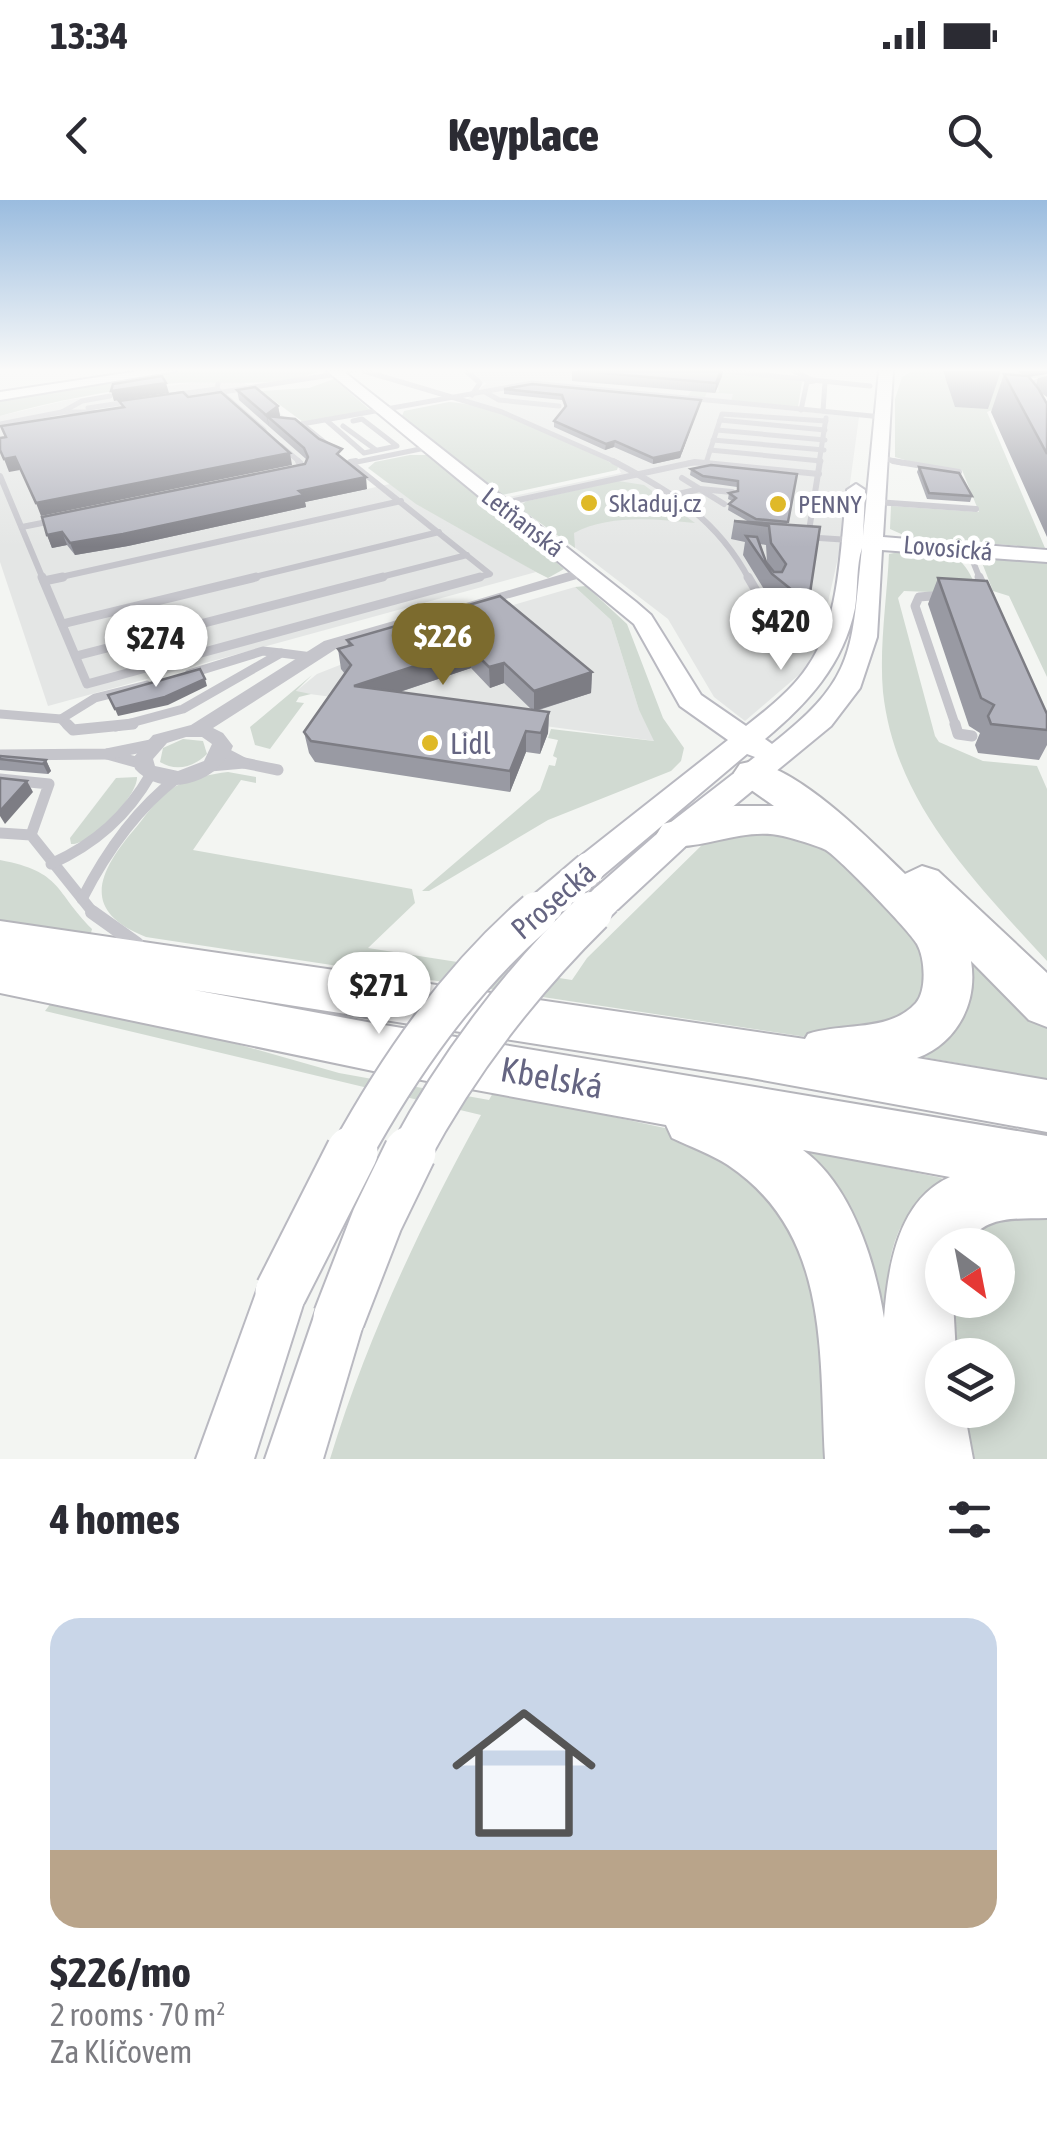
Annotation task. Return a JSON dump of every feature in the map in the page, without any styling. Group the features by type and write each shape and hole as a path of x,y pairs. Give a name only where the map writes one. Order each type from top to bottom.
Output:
{"highway":[{"path":"746,1053 886,1047 930,1024 948,990 948,971 936,935 863,858 749,757"},
{"path":"749,757 836,800 1047,1005"},
{"path":"678,834 728,818 791,822 863,858"},
{"name":"Kbelská","path":"0,940 746,1053 1047,1106"},
{"name":"Kbelská","path":"0,972 378,1048 1047,1165"},
{"path":"599,1085 732,1132 787,1174 808,1199 840,1260 863,1459"},
{"path":"935,1459 916,1318 923,1251 948,1214 981,1190 1000,1184 1047,1187"}],"main road":[{"name":"Letňanská","path":"408,430 642,620 690,700 749,757"},
{"name":"Prosecká","path":"861,541 873,430"},
{"name":"Prosecká","path":"225,1459 281,1292 340,1171 386,1090 430,1028 475,972 520,927 678,834 749,757 827,657 876,502 879,457 876,430"},
{"name":"Lovosická","path":"861,541 1047,556"},
{"name":"Prosecká","path":"294,1459 339,1318 390,1192 468,1057 564,938 597,884 749,757"}],"street":[{"path":"253,698 217,752 178,778 148,761 172,734 196,730 238,702 253,698 330,645 586,572"},
{"path":"196,730 217,752"}],"lane":[{"path":"265,430 303,464 302,470 284,474"},
{"path":"309,430 341,456"},
{"path":"340,430 364,453 397,446 376,430"},
{"path":"544,430 578,442 674,495 717,529 764,607 787,621"},
{"path":"706,463 717,430 825,440"},
{"path":"808,537 826,430"},
{"path":"713,440 824,450"},
{"path":"0,476 88,684 490,574 350,462 430,447"},
{"path":"710,450 821,461"},
{"path":"879,457 914,467 958,472"},
{"path":"500,504 638,473 706,463 819,474"},
{"path":"682,478 724,504"},
{"path":"674,495 700,489 732,492"},
{"path":"44,581 402,501"},
{"path":"876,502 976,509"},
{"path":"22,527 76,516"},
{"path":"717,529 735,531"},
{"path":"62,624 439,532"},
{"path":"790,535 861,541"},
{"path":"730,547 745,548"},
{"path":"968,549 988,599 975,598"},
{"path":"76,656 466,555"},
{"path":"955,599 919,597 916,606 958,734 972,736"},
{"path":"928,644 942,645"},
{"path":"172,679 263,651 312,657"},
{"path":"0,714 60,719 73,730 119,730 200,705 281,653"},
{"path":"60,719 95,698 157,683"},
{"path":"943,688 956,689"},
{"path":"217,752 278,770"},
{"path":"217,752 244,763"},
{"path":"107,754 148,761"},
{"path":"0,755 107,754 148,761"},
{"path":"51,864 97,841 141,791 148,761"},
{"path":"0,778 49,784 31,835"},
{"path":"82,899 104,857 152,798 178,778"},
{"path":"0,832 31,835 108,929 132,942 291,984"}],"shaded area":[{"path":"0,430 299,430 367,489 390,484 536,572 48,706 0,562"},
{"path":"419,430 541,430 618,467 617,470 502,495"},
{"path":"536,430 857,430 843,535 815,661 745,721 714,697 668,619 509,497 621,473 618,467"},
{"path":"895,430 995,430 1045,548 908,537 890,529 891,506 979,512 962,470 925,466 895,457"},
{"path":"428,455 564,569 548,578 536,572 416,504 368,468 375,462"},
{"path":"618,481 644,485 695,523 649,519 602,523 574,533 575,548 518,507 527,501"},
{"path":"939,552 955,557 975,584 955,593 904,591 898,598 935,736 939,742 983,761 1037,766 1047,789 1047,961 942,838 904,770 883,692 882,658 889,554"},
{"path":"981,560 1047,562 1047,677 1009,596 993,591"},
{"path":"586,586 627,624 663,718 684,748 681,761 671,771 548,820 429,891 422,891 540,790 549,765 555,766 557,758 553,756 558,740 548,738 551,729 654,741 639,710 611,620 575,587"},
{"path":"575,587 611,620 639,710 655,741 295,692 317,674 431,629"},
{"path":"312,675 296,691 311,694 299,697 296,702 304,703 270,749 255,745 250,727"},
{"path":"183,739 203,741 207,754 185,767 160,762 163,748"},
{"path":"228,772 256,777 256,783 241,780 193,850 412,889 415,903 368,948 572,980 587,958 705,842 740,831 810,838 851,860 924,938 933,970 909,1024 820,1039 146,937 124,926 110,914 103,901 102,887 114,857 170,790 182,783"},
{"path":"137,777 130,796 112,818 89,837 71,844 70,838 116,778"},
{"path":"871,848 1047,1024 1047,1079 923,1057 955,1021"},
{"path":"0,860 47,877 92,929 90,937 0,927"},
{"path":"54,999 149,1019 339,1073 489,1100 494,1091 720,1140 810,1246 839,1459 330,1459 397,1283 481,1115 45,1011"},
{"path":"797,1149 942,1178 902,1225 887,1285 889,1344 906,1459"},
{"path":"1009,1206 1047,1210 1047,1459 950,1459 947,1428 1015,1428 1015,1338 947,1338 948,1318 1015,1318 1015,1228 979,1228"}],"building":[{"path":"3,430 264,430 290,453 36,503 15,457 4,459 0,438 6,437"},
{"path":"283,430 308,430 342,449 337,454 366,477 299,491 304,495 123,534 70,543 62,532 47,535 42,517 305,464 308,457 304,448"},
{"path":"574,430 690,430 681,452 653,458 615,441 606,444"},
{"path":"1034,430 1047,430 1047,454"},
{"path":"711,465 797,474 788,522 756,519 729,504 736,498 729,493 738,491 738,481 703,476 691,469"},
{"path":"919,467 959,473 972,496 929,493"},
{"path":"734,521 820,527 810,593 792,590 772,574 746,536 757,537 766,562 774,572 782,572 786,564 771,543 769,526"},
{"path":"938,578 987,581 1047,714 1047,730 991,724 988,716 994,705 981,698"},
{"path":"500,596 592,672 534,691 504,663 489,667 470,648 354,686 549,712 541,733 526,731 510,771 311,741 304,732 351,665 338,649 352,645 347,640"},
{"path":"200,669 205,679 165,697 115,709 108,695"},
{"path":"0,756 46,760 43,764"},
{"path":"0,778 27,781 0,811"}],"place":[{"name":"Skladuj.cz","path":"589,503"},
{"name":"PENNY","path":"778,504"},
{"name":"Lidl","path":"430,743"}]}
